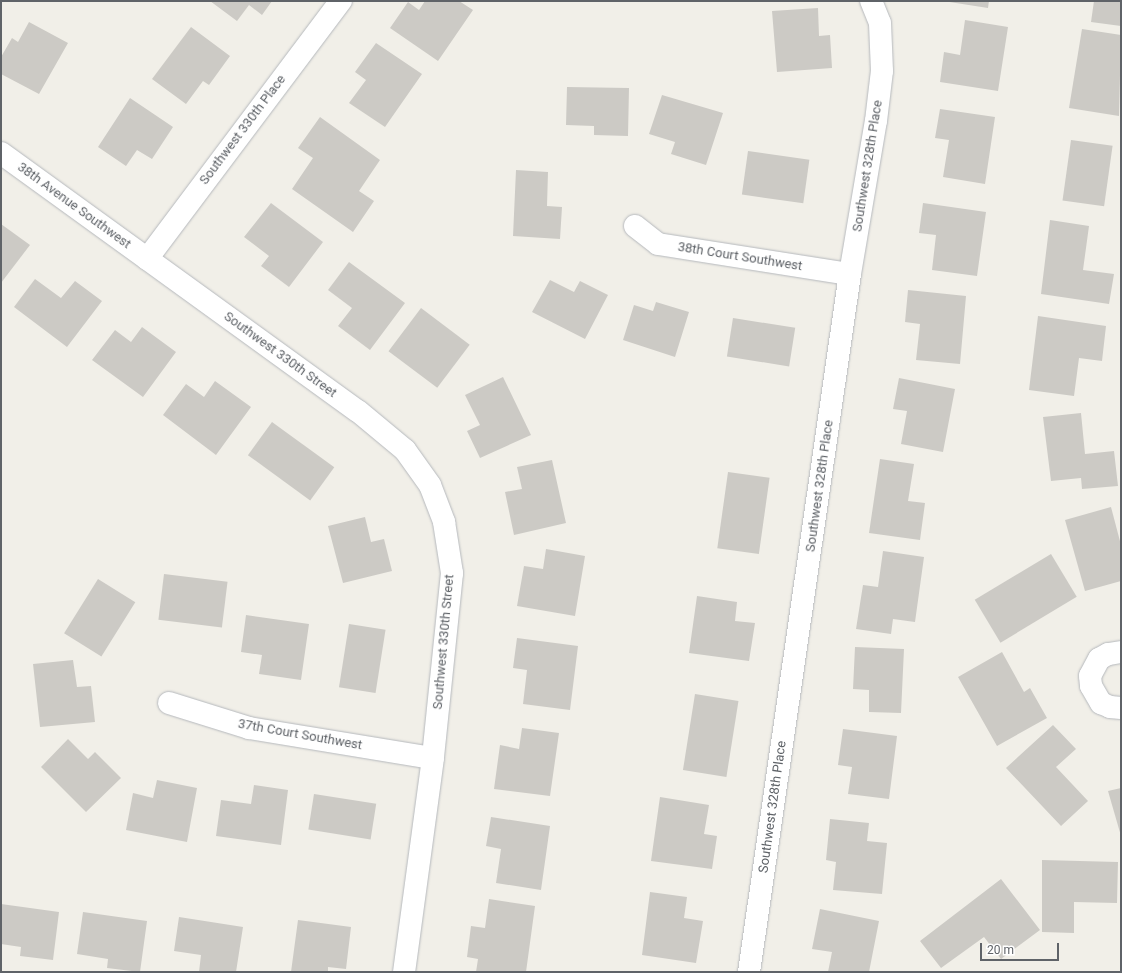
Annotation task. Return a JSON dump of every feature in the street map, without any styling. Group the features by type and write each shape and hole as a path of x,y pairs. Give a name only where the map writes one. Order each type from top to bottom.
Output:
{"street":[{"name":"Southwest 330th Place","path":"147,259 341,1"},
{"name":"Southwest 328th Place","path":"749,972 850,274 882,71 880,23 871,1"},
{"name":"38th Avenue Southwest","path":"1,153 147,259"},
{"name":"38th Court Southwest","path":"635,226 658,244 850,274"},
{"name":"Southwest 330th Street","path":"147,259 358,411 405,450 430,485 444,522 452,573 433,758 404,972"},
{"path":"1121,652 1108,654 1099,659 1090,676 1091,686 1101,703 1110,707 1121,708"},
{"name":"37th Court Southwest","path":"169,704 249,728 433,758"}],"building":[{"path":"210,1 272,1 262,15 249,5 237,21"},
{"path":"425,1 459,1 473,10 438,61 390,28 408,2 419,10"},
{"path":"943,1 989,1 988,8"},
{"path":"1094,1 1121,1 1121,26 1091,22"},
{"path":"818,8 819,36 830,35 832,68 777,72 772,11"},
{"path":"965,20 1008,27 998,91 940,82 944,52 960,55"},
{"path":"29,22 68,43 39,94 1,74 1,57 12,38 18,42"},
{"path":"191,27 230,56 209,85 203,81 186,104 152,79"},
{"path":"1082,29 1121,35 1119,116 1069,108"},
{"path":"376,43 422,74 385,127 349,103 366,80 355,72"},
{"path":"567,87 629,88 628,136 594,135 594,126 566,125"},
{"path":"662,95 723,113 706,165 671,154 675,142 649,134"},
{"path":"130,98 173,127 152,159 137,150 126,166 98,147"},
{"path":"940,109 995,117 985,184 943,177 949,140 935,138"},
{"path":"320,117 380,160 359,191 374,201 353,232 292,189 313,158 298,148"},
{"path":"1071,140 1113,146 1104,206 1063,200"},
{"path":"748,151 809,160 803,203 742,195"},
{"path":"516,170 548,172 547,206 562,207 560,239 513,236"},
{"path":"271,203 323,242 289,287 261,266 269,256 244,237"},
{"path":"923,203 986,212 977,276 932,270 936,235 919,233"},
{"path":"1050,220 1089,226 1083,270 1114,274 1109,304 1041,294"},
{"path":"1,224 30,245 1,283"},
{"path":"349,262 405,303 370,350 338,326 352,308 328,290"},
{"path":"35,279 61,298 75,281 102,301 67,347 14,307"},
{"path":"550,280 574,292 580,281 608,295 585,339 532,312"},
{"path":"908,290 966,296 960,364 916,360 920,324 905,322"},
{"path":"656,302 689,312 675,357 623,340 634,305 653,311"},
{"path":"421,308 470,345 437,388 389,351"},
{"path":"1038,316 1106,326 1102,361 1079,358 1074,396 1029,390"},
{"path":"733,318 795,328 789,366 727,357"},
{"path":"142,327 176,352 143,397 92,360 115,330 131,342"},
{"path":"503,377 531,435 480,458 467,431 480,425 465,395"},
{"path":"899,378 955,389 943,452 901,444 907,411 893,409"},
{"path":"215,381 251,407 216,455 163,415 186,384 204,397"},
{"path":"1081,413 1085,454 1114,451 1118,486 1082,489 1081,478 1051,481 1043,417"},
{"path":"272,422 334,467 310,500 248,455"},
{"path":"880,459 914,464 908,501 925,503 920,540 869,533"},
{"path":"552,460 566,523 514,535 505,492 522,489 517,467"},
{"path":"728,472 770,478 759,554 717,548"},
{"path":"1111,507 1121,545 1121,581 1085,591 1065,520"},
{"path":"365,517 371,542 384,539 392,571 343,583 328,526"},
{"path":"546,549 585,556 575,616 517,606 524,566 543,569"},
{"path":"883,551 924,557 915,622 893,619 891,634 856,629 863,585 878,587"},
{"path":"1051,554 1077,597 1000,643 975,600"},
{"path":"164,574 228,582 222,627 158,620"},
{"path":"98,579 135,602 101,657 64,633"},
{"path":"697,596 737,602 735,621 755,623 749,661 689,653"},
{"path":"246,615 309,624 301,680 259,674 262,655 241,652"},
{"path":"349,624 386,630 376,693 339,687"},
{"path":"517,638 578,646 570,710 523,704 527,670 513,668"},
{"path":"855,647 904,649 901,713 869,712 869,690 853,689"},
{"path":"1002,652 1024,692 1030,688 1047,718 997,746 958,677"},
{"path":"73,660 77,687 91,686 95,722 40,727 33,664"},
{"path":"695,694 738,701 726,777 683,770"},
{"path":"1053,725 1076,749 1056,767 1088,801 1061,826 1006,768"},
{"path":"522,728 559,733 550,796 494,789 500,745 519,749"},
{"path":"843,729 897,736 889,799 848,794 852,767 838,765"},
{"path":"68,739 88,759 95,752 121,778 86,812 41,767"},
{"path":"157,780 197,788 187,842 126,830 133,793 153,798"},
{"path":"254,785 288,790 281,845 216,836 221,800 251,804"},
{"path":"1121,788 1121,836 1108,791"},
{"path":"314,794 376,804 371,839 308,830"},
{"path":"660,797 709,805 704,834 717,836 712,869 651,861"},
{"path":"491,817 550,826 541,890 496,883 501,849 486,846"},
{"path":"830,819 869,823 867,841 887,843 882,894 833,890 836,862 826,860"},
{"path":"1042,860 1118,862 1117,903 1074,902 1074,933 1042,932"},
{"path":"1001,879 1040,930 1001,959 984,937 941,968 920,941"},
{"path":"650,892 687,897 684,918 703,921 696,963 642,955"},
{"path":"489,899 535,906 526,972 476,972 478,959 467,957 471,926 485,928"},
{"path":"1,904 59,912 53,960 20,956 21,947 1,944"},
{"path":"820,909 879,921 869,972 828,972 832,952 812,949"},
{"path":"83,912 147,921 140,972 107,968 108,959 77,954"},
{"path":"179,917 243,927 236,972 199,972 201,955 174,951"},
{"path":"298,920 351,927 346,969 328,967 328,972 291,972"}]}
